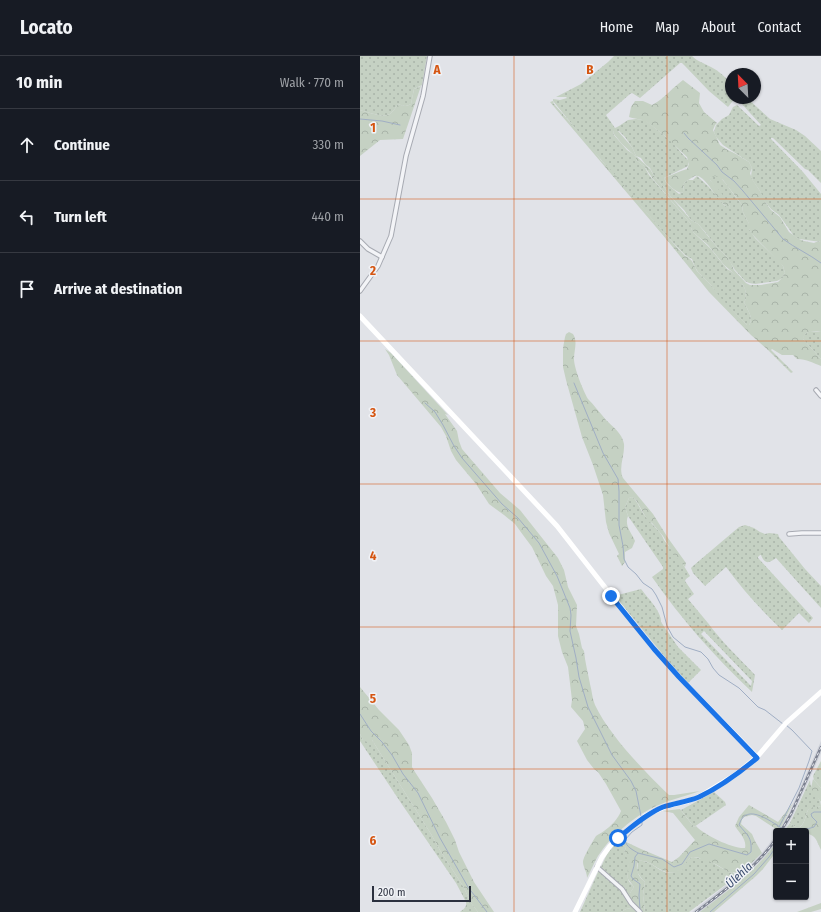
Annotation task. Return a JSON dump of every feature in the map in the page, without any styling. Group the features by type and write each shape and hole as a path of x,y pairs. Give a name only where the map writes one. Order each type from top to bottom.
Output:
{"street":[{"path":"360,291 378,266 391,236 406,156 423,96 430,56"},
{"path":"360,241 368,249 382,257"},
{"path":"360,316 557,526 611,596 669,666 757,758"},
{"path":"816,390 821,396"},
{"path":"789,534 821,533"},
{"path":"575,912 602,856 614,842 645,816 662,808 688,801 706,793 738,773 757,758 786,723 821,692"},
{"path":"597,867 622,890 639,911"}],"shaded area":[{"path":"821,741 821,753 793,815 786,828 780,828 789,813"},
{"path":"773,839 773,847 766,856 751,870 700,912 692,912 748,867"}],"green space":[{"path":"360,56 427,56 422,85 414,89 411,104 404,106 398,104 390,114 387,115 375,114 360,110"},
{"path":"614,56 692,56 717,70 725,77 725,104 730,104 728,107 709,91 682,63 680,63 640,98 632,93 630,94 606,115 615,128 628,120 645,120 671,141 689,161 688,166 664,178 667,184 679,194 683,192 684,183 688,180 693,180 697,176 709,187 724,205 729,208 730,206 710,180 710,178 716,176 723,180 742,205 743,212 749,224 749,229 755,238 783,266 785,273 781,279 777,281 755,284 745,281 706,233 698,224 691,220 684,210 671,197 654,176 650,168 641,158 636,156 625,137 619,131 614,131 614,135 627,150 636,157 636,160 644,166 649,175 691,224 693,232 710,248 727,269 735,275 742,284 745,289 746,297 744,302 751,317 749,325 747,325 719,297 712,286 698,272 692,259 685,255 665,234 553,101 553,99 560,100 567,98 556,97 581,84"},
{"path":"683,80 700,93 699,103 704,112 717,123 713,130 720,145 749,162 752,168 750,173 752,179 766,203 771,210 780,217 789,232 804,241 814,243 821,242 821,332 807,332 803,339 821,359 821,366 807,360 797,359 793,355 782,355 772,349 771,350 793,372 791,373 751,335 709,292 550,102 553,101 601,160 665,234 685,256 692,261 697,271 712,286 720,297 747,325 749,325 751,317 744,302 746,299 743,285 708,245 693,232 691,224 644,166 636,160 636,157 613,133 614,131 618,131 632,147 636,156 650,169 654,176 691,220 698,224 727,257 734,270 746,283 750,285 761,285 778,282 785,273 783,266 752,234 743,212 742,205 723,180 715,176 710,178 730,206 729,209 718,199 701,177 694,176 684,183 683,192 681,193 674,189 664,178 687,169 689,164 687,157 665,136 647,122 629,117 631,107 635,101 643,101 652,105"},
{"path":"421,86 403,139 380,140 360,156 360,110 379,115 390,114 398,104 408,106 411,104 414,89"},
{"path":"742,104 754,104 770,119 796,130 805,136 821,151 821,183 773,138 771,138 803,172 821,194 821,242 799,239 794,236 779,215 771,209 763,199 751,177 752,168 749,162 723,145 716,137 714,132 716,125 729,115 733,107 737,105 759,126 761,125"},
{"path":"810,331 821,332 821,359 803,339 805,334"},
{"path":"569,332 573,334 576,343 574,356 575,368 588,399 619,433 623,440 624,448 621,470 623,478 653,514 686,563 685,567 674,555 663,536 652,523 648,521 636,500 632,497 629,498 625,507 628,516 627,523 635,541 632,548 625,552 625,562 622,566 617,556 619,554 609,533 606,522 603,495 582,437 563,367 563,348 566,334"},
{"path":"385,349 391,353 448,415 445,414 457,431 462,449 500,493 520,510 558,558 564,570 568,587 577,605 576,626 584,651 594,702 601,717 618,741 669,795 700,791 656,806 628,823 603,849 587,878 583,862 586,853 596,836 612,825 621,811 606,784 587,760 577,741 585,729 583,721 571,707 572,700 568,667 558,636 558,605 553,586 546,576 532,547 515,524 489,504 476,484 456,460 441,427 397,375"},
{"path":"632,497 635,500 645,517 660,533 690,576 685,581 694,594 688,599 730,649 755,675 752,692 699,637 652,577 663,569 663,567 628,516 625,507 629,498","holes":["704,631 752,681 751,686 701,634"]},
{"path":"745,525 765,534 778,534 805,569 821,586 821,608 776,558 766,562 761,555 758,557 813,618 809,623 799,613 782,630 752,600 726,567 705,586 693,573 691,568 693,566 739,527"},
{"path":"641,589 657,609 661,622 678,647 701,670 688,683 615,596"},
{"path":"360,687 379,710 399,730 409,745 412,753 412,767 446,822 474,882 494,912 478,912 471,903 463,886 372,740 367,742 363,740 360,734"},
{"path":"360,734 363,740 372,740 463,886 471,903 478,912 460,912 466,907 466,902 456,883 360,741"},
{"path":"821,761 821,788 814,780 813,776"},
{"path":"813,779 821,788 821,802 811,788"},
{"path":"810,780 810,784 821,803 821,806 808,810 800,827 798,828 790,823"},
{"path":"714,792 725,802 726,805 694,827 681,810"},
{"path":"793,803 780,828 774,828 752,815 742,819 741,824 752,834 762,853 740,874 733,872 730,873 712,862 694,857 688,860 682,871 672,873 661,870 648,862 638,861 638,873 645,882 643,895 645,912 621,912 631,908 628,896 634,887 628,879 628,860 624,853 626,847 618,843 622,839 672,862 679,857 695,840 673,813 663,811 680,809 694,827 696,826 719,841 740,848 745,848 745,842 735,826 739,817 749,805 778,822"},
{"path":"821,806 821,850 816,839 809,834 809,828 786,828 790,823 794,826 800,827 804,822 808,810"},
{"path":"616,844 621,844 626,847 625,854 629,862 628,879 634,887 628,896 600,869 608,852"},
{"path":"773,847 773,856 756,876 714,912 700,912 750,872"},
{"path":"693,857 708,860 730,873 733,872 736,877 689,912 645,912 643,895 645,882 637,872 638,861 646,862 665,872 671,873 682,870 687,860"},
{"path":"598,872 600,872 619,888 632,906 631,908 621,912 580,912"},
{"path":"821,903 821,909 811,912 797,912"}],"waterway":[{"path":"360,119 382,121 400,125"},
{"path":"684,133 717,165 722,172 734,181 783,239 821,263"},
{"path":"574,383 603,453 618,479 619,525 624,559 628,567 643,583 652,589 656,595 662,607 667,626 673,637 685,647 701,652 719,675 739,688 758,707 765,710 783,724"},
{"path":"425,403 435,412 462,458 502,504 518,518 539,543 557,576 570,608 570,631 579,677 588,707 612,755 631,781 636,791 641,816"},
{"path":"360,714 371,731 392,755 403,774 418,793 440,838 468,887 487,912"},
{"path":"779,827 799,788 812,751 786,725"},
{"path":"809,828 814,827 817,822 811,814 814,812 821,812"},
{"path":"640,910 640,884 631,876 635,857 638,853 662,859 674,867 682,864 690,852 709,844 747,855 751,852 750,840 739,825 743,818 748,814 761,816 782,828"},
{"path":"638,853 628,846 625,840 632,832 642,825 642,821"},
{"name":"Úlehla","path":"710,912 754,874 773,851"}],"railway":[{"path":"783,828 791,814 821,747"},
{"path":"696,912 729,887 759,860 773,843"}],"route":[{"path":"611,596 679,677 757,758 731,778 699,797 667,806 645,816 618,838"}]}
